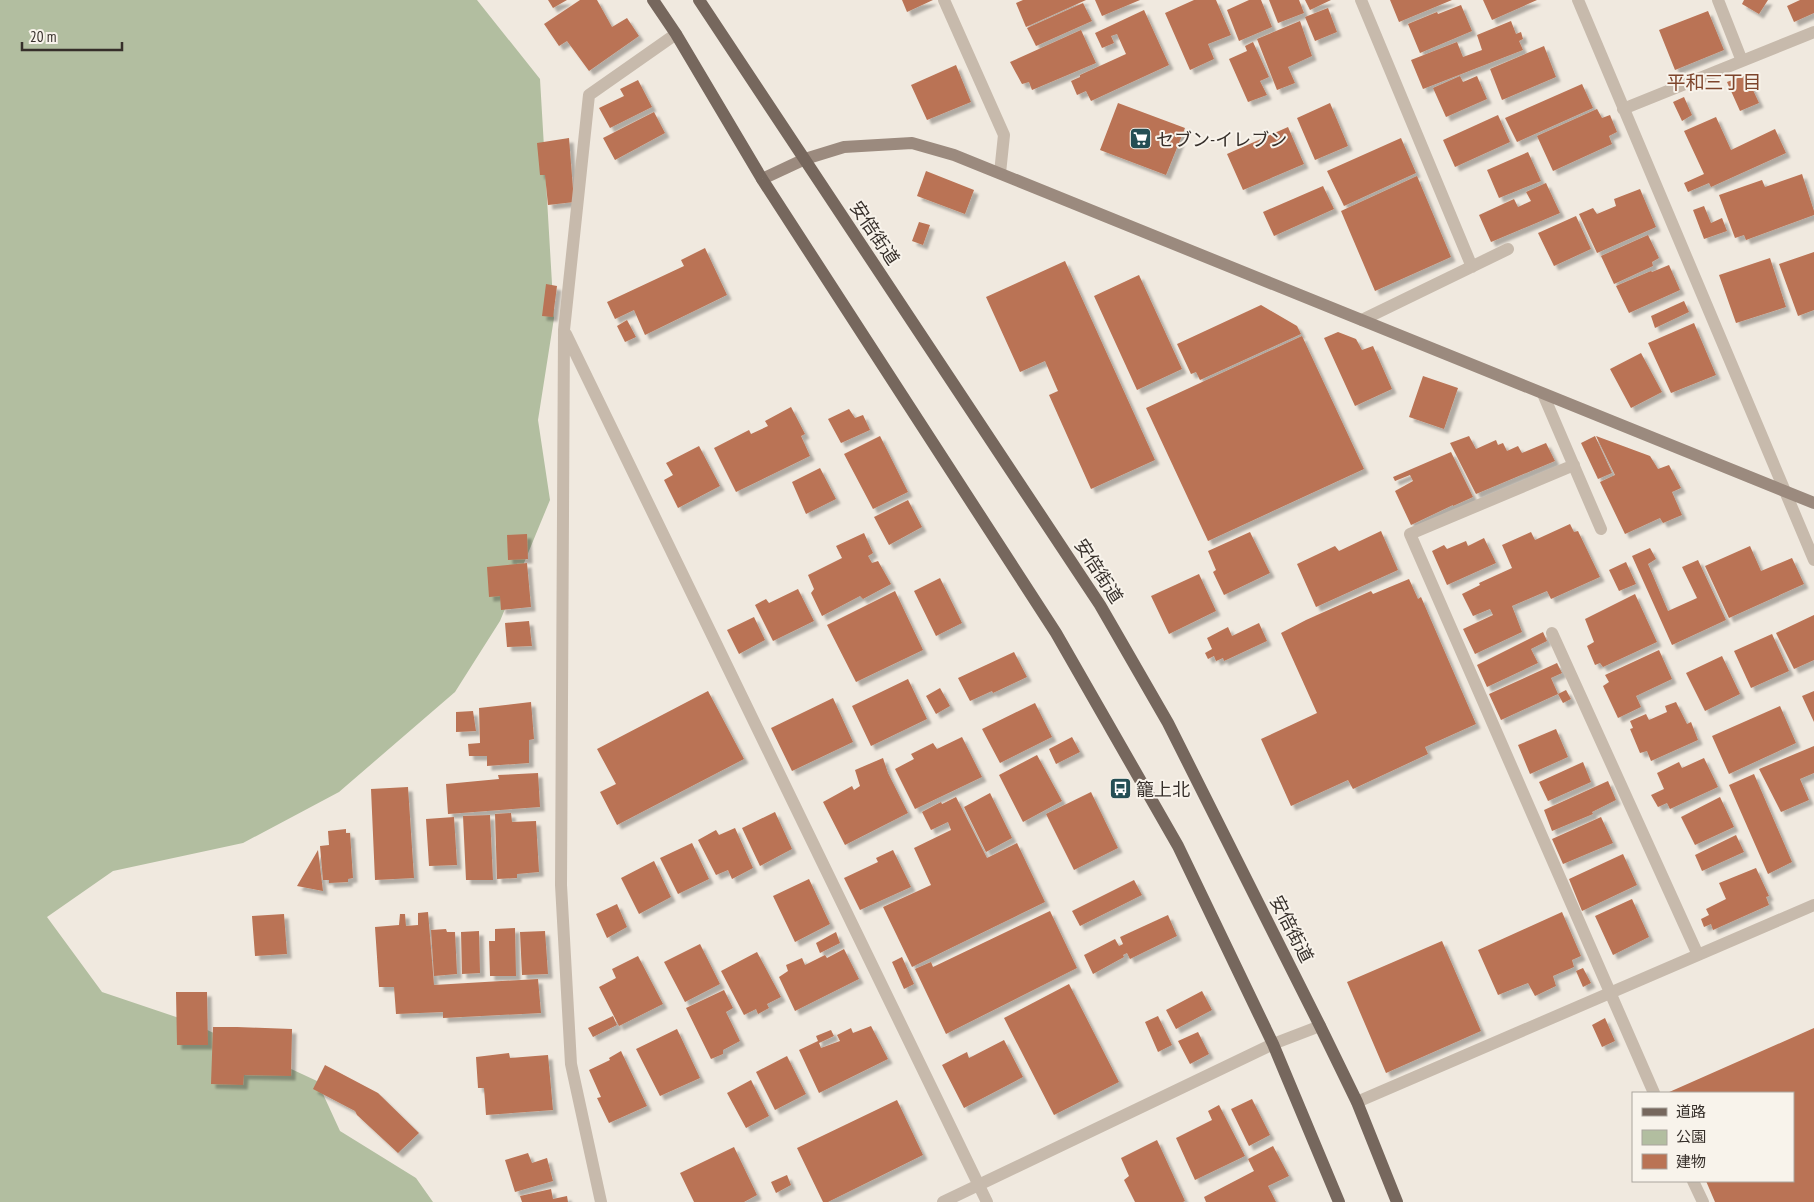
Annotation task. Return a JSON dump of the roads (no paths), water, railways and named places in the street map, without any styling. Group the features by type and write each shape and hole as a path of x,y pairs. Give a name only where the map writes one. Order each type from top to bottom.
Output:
{"main road":[{"path":"653,0 676,34 762,179 1056,633 1178,846 1273,1044 1339,1202"},
{"name":"安倍街道","path":"699,0 1100,605 1168,723 1320,1026 1356,1102 1397,1202"}],"street":[{"path":"944,0 1004,135 1000,173"},
{"path":"1361,0 1472,267"},
{"path":"1578,0 1814,560"},
{"path":"1718,0 1742,62"},
{"path":"1623,109 1814,32"},
{"path":"601,1202 571,1064 561,885 564,330 589,95 676,34"},
{"path":"762,179 805,159 844,147 912,143 954,155 1814,503"},
{"path":"1362,320 1508,249"},
{"path":"564,330 987,1202"},
{"path":"1543,394 1601,529"},
{"path":"1574,465 1410,534 1654,1092"},
{"path":"1552,633 1698,954"},
{"path":"1356,1102 1814,905"},
{"path":"943,1202 1273,1044 1320,1026"},
{"path":"1693,1182 1703,1202"}],"place":[{"name":"セブン-イレブン","path":"1140,139"},
{"name":"籠上北","path":"1120,789"}],"district":[{"name":"平和三丁目","path":"1714,82"}]}
